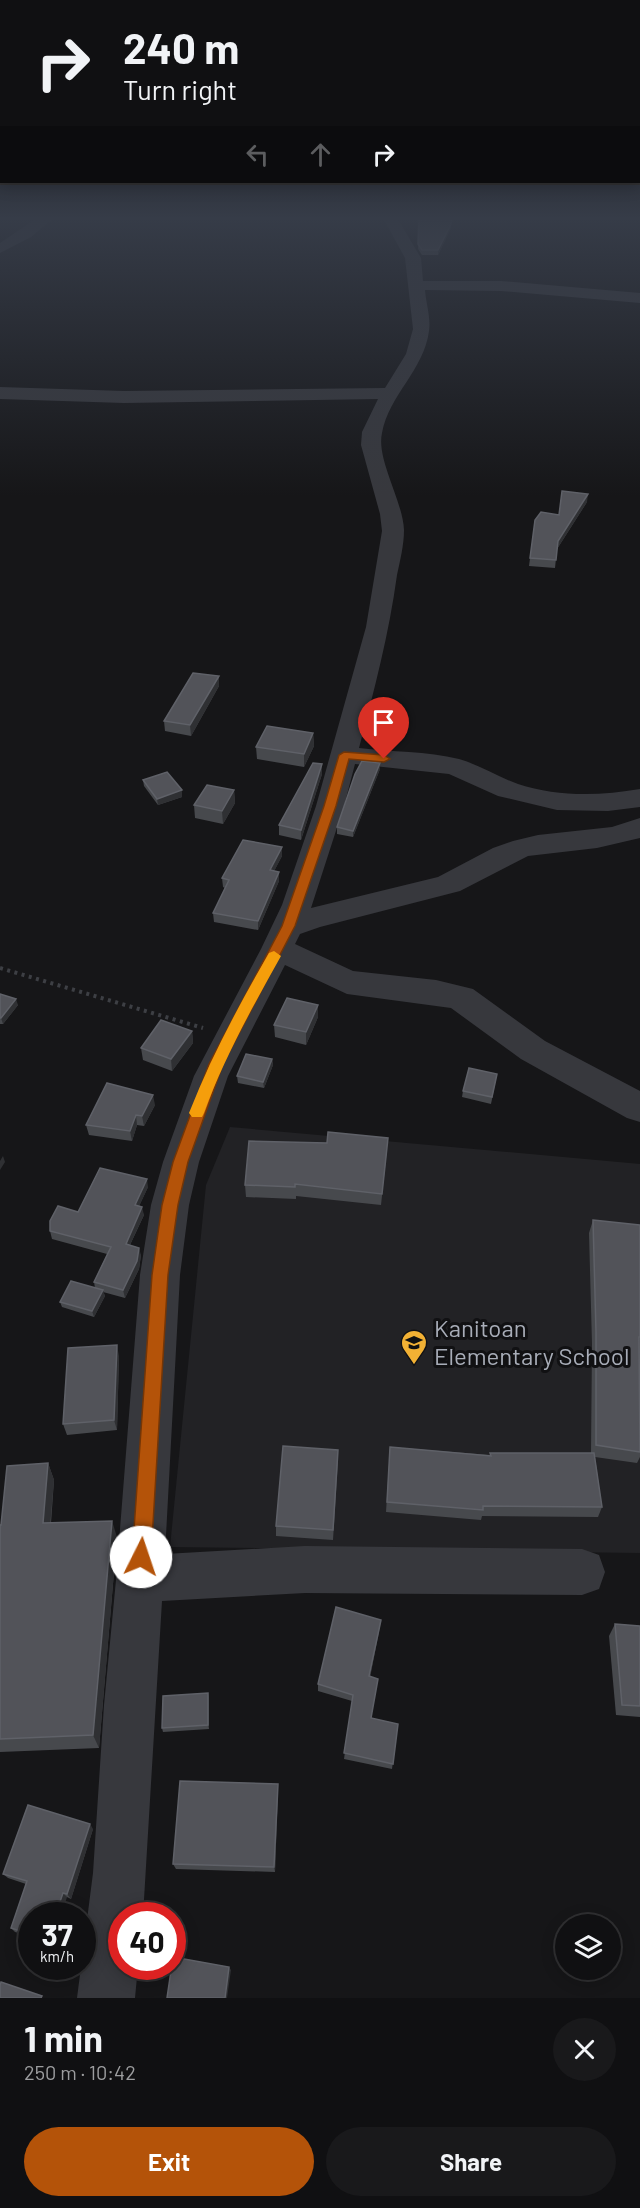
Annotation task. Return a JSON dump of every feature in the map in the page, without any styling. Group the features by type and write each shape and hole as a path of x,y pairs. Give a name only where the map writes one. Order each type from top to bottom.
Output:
{"street":[{"path":"106,1998 120,1873 129,1705 140,1580 160,1275 170,1205 192,1126 211,1076 283,938 330,806 378,627 392,548 391,514 371,445 377,417 415,354 421,329 419,309"},
{"path":"0,381 21,394"},
{"path":"0,393 124,397 390,393"},
{"path":"344,755 453,766 470,771 505,789 538,798 604,803 640,798"},
{"path":"283,938 331,912 450,883 474,873 509,852 600,839 640,827"},
{"path":"283,938 314,964 347,982 436,992 460,998 533,1050 640,1108"},
{"path":"140,1580 248,1571 429,1569 582,1572"}],"path":[{"path":"0,968 160,1017 231,1034"}],"shaded area":[{"name":"Kanitoan Elementary School","path":"230,1127 640,1164 640,1553 170,1547 206,1185"}],"building":[{"path":"562,491 588,494 558,541 556,560 530,558 535,520 541,512 559,515"},
{"path":"193,673 219,676 190,725 164,721"},
{"path":"267,726 313,733 304,754 256,747"},
{"path":"362,761 380,763 353,831 337,827 355,774"},
{"path":"313,763 322,764 301,830 279,825"},
{"path":"167,772 182,790 157,799 143,780"},
{"path":"207,785 234,790 222,811 194,805"},
{"path":"243,840 282,847 270,870 279,872 258,921 213,913 229,880 222,878"},
{"path":"0,994 16,999 1,1018 0,1018"},
{"path":"287,998 318,1005 306,1032 274,1025"},
{"path":"161,1020 192,1031 171,1059 141,1048"},
{"path":"246,1054 272,1059 263,1082 237,1076"},
{"path":"469,1068 497,1074 492,1097 463,1091"},
{"path":"107,1083 153,1095 142,1116 136,1115 130,1131 86,1125"},
{"path":"328,1132 388,1138 382,1194 295,1184 295,1187 245,1185 249,1141 327,1143"},
{"path":"100,1168 147,1179 135,1205 142,1207 126,1244 139,1248 137,1261 123,1290 94,1282 111,1247 50,1231 50,1221 58,1206 78,1212"},
{"path":"593,1220 640,1225 640,1452 596,1445"},
{"path":"71,1281 103,1290 92,1311 60,1302"},
{"path":"117,1345 114,1420 63,1424 68,1348"},
{"path":"283,1446 338,1450 333,1530 276,1526"},
{"path":"390,1447 491,1456 490,1453 594,1453 602,1507 483,1506 483,1510 387,1502"},
{"path":"48,1463 43,1523 112,1521 93,1735 0,1739 0,1525 7,1466"},
{"path":"336,1607 381,1620 369,1676 378,1679 371,1718 398,1724 393,1764 344,1753 353,1695 318,1684"},
{"path":"615,1624 640,1626 640,1706 622,1705"},
{"path":"208,1693 208,1725 162,1728 163,1696"},
{"path":"180,1781 278,1784 274,1867 173,1864"},
{"path":"28,1805 90,1824 67,1894 63,1893 60,1902 20,1902 27,1881 3,1874"},
{"path":"18,1907 18,1930 11,1928"},
{"path":"186,1959 229,1967 225,1998 167,1998 170,1980 186,1980"},
{"path":"1,1982 42,1996 41,1998 0,1998"}],"slow traffic":[{"path":"197,1113 231,1034 274,956"}],"place":[{"name":"Kanitoan Elementary School","path":"414,1366"}],"route":[{"path":"141,1557 160,1275 170,1205 181,1162 216,1064 289,926 330,806 344,755 384,759"}]}
